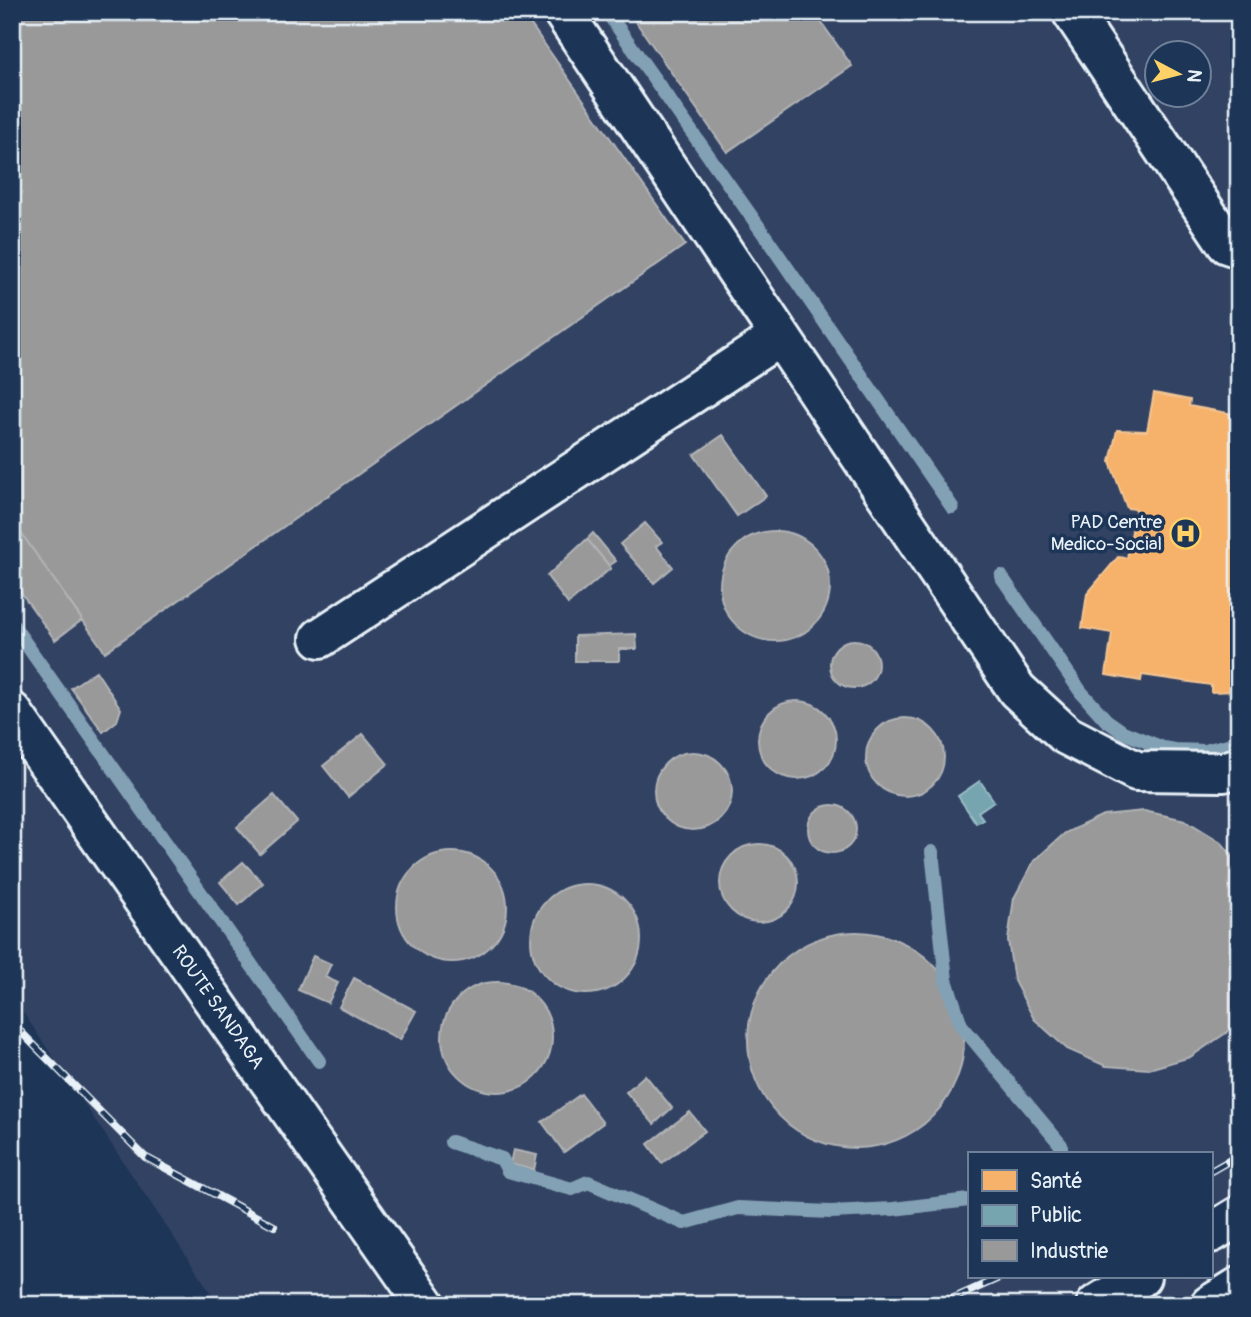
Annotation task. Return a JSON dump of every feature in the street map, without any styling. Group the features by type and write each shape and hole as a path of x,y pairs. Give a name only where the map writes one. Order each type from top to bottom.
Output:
{"main road":[{"path":"563,12 1017,690 1066,735 1136,771 1224,772 1239,767"},
{"path":"1072,12 1227,244 1239,248"},
{"path":"320,638 779,337"},
{"name":"ROUTE SANDAGA","path":"12,712 426,1305"},
{"path":"1212,1232 1239,1216"},
{"path":"1096,1305 1139,1278"},
{"path":"1210,1305 1239,1287"}],"shaded area":[{"path":"12,12 1239,12 1239,1305 219,1305 12,996"}],"building: Santé":[{"name":"PAD Centre Medico-Social","path":"1154,393 1190,400 1189,406 1239,415 1239,691 1211,692 1211,685 1142,675 1141,681 1106,675 1112,633 1082,628 1087,594 1118,557 1127,558 1136,509 1127,508 1110,462 1117,430 1147,431"}],"building: Public":[{"path":"980,781 994,801 978,812 983,819 976,823 958,796"}],"building: Industrie":[{"path":"12,12 522,12 685,245 105,652 12,520"},
{"path":"629,12 814,12 852,66 727,152"},
{"path":"723,435 766,496 737,516 694,455"},
{"path":"12,520 82,620 55,640 12,580"},
{"path":"645,523 662,542 656,546 673,567 654,583 620,544"},
{"path":"775,531 796,535 814,547 826,565 830,586 826,607 814,625 796,637 775,641 754,637 736,625 724,607 720,586 724,565 736,547 754,535"},
{"path":"593,533 616,561 609,566 587,539"},
{"path":"587,539 611,568 568,604 547,576"},
{"path":"636,634 637,649 619,649 619,661 575,661 575,636"},
{"path":"854,640 871,647 878,664 871,681 854,688 837,681 830,664 837,647"},
{"path":"96,671 121,709 117,721 103,732 71,688"},
{"path":"797,701 812,704 824,713 833,725 836,740 833,755 824,767 812,776 797,779 782,776 770,767 761,755 758,740 761,725 770,713 782,704"},
{"path":"905,718 920,721 932,730 941,742 944,757 941,772 932,784 920,793 905,796 890,793 878,784 869,772 866,757 869,742 878,730 890,721"},
{"path":"363,734 388,764 348,797 323,766"},
{"path":"693,752 708,755 720,764 729,776 732,791 729,806 720,818 708,827 693,830 678,827 666,818 657,806 654,791 657,776 666,764 678,755"},
{"path":"274,795 297,822 260,854 237,827"},
{"path":"832,805 849,812 856,829 849,846 832,853 815,846 808,829 815,812"},
{"path":"1144,811 1185,820 1221,842 1239,863 1239,1016 1226,1033 1190,1057 1149,1069 1106,1066 1067,1049 1034,1019 1014,981 1008,940 1014,898 1034,861 1065,833 1103,815"},
{"path":"759,844 774,847 786,856 795,868 798,883 795,898 786,910 774,919 759,922 744,919 732,910 723,898 720,883 723,868 732,856 744,847"},
{"path":"452,852 473,856 491,868 503,886 507,907 503,928 491,946 473,958 452,962 431,958 413,946 401,928 397,907 401,886 413,868 431,856"},
{"path":"243,862 263,883 239,905 220,882"},
{"path":"586,884 607,888 625,900 637,918 641,939 637,960 625,978 607,990 586,994 565,990 547,978 535,960 531,939 535,918 547,900 565,888"},
{"path":"856,932 877,934 897,941 932,964 955,999 962,1019 962,1061 955,1081 932,1116 897,1139 877,1146 856,1148 835,1146 815,1139 780,1116 757,1081 750,1061 748,1040 750,1019 757,999 780,964 815,941 835,934"},
{"path":"313,956 331,964 325,977 338,983 328,1003 298,990"},
{"path":"354,978 416,1011 400,1040 339,1007"},
{"path":"497,982 518,986 536,998 548,1016 552,1037 548,1058 536,1076 518,1088 497,1092 476,1088 458,1076 446,1058 442,1037 446,1016 458,998 476,986"},
{"path":"645,1075 672,1108 654,1124 626,1092"},
{"path":"581,1094 603,1123 564,1152 542,1122"},
{"path":"690,1112 705,1131 662,1163 648,1144"},
{"path":"513,1150 537,1155 534,1170 510,1164"}],"waterway":[{"path":"607,12 952,507"},
{"path":"1001,576 1081,692 1106,720 1123,732 1175,750 1205,751 1239,742"},
{"path":"12,624 319,1061"},
{"path":"932,852 946,980 961,1025 1061,1145 1061,1152"},
{"path":"451,1142 502,1159 508,1171 572,1189 588,1182 684,1223 738,1208 831,1212 893,1209 968,1200"}],"railway":[{"path":"12,1021 145,1157 274,1226"},
{"path":"1212,1170 1239,1155"},
{"path":"922,1305 952,1299 999,1278"},
{"path":"564,1304 570,1305"}],"place":[{"name":"PAD Centre Medico-Social","path":"1185,533"}]}
